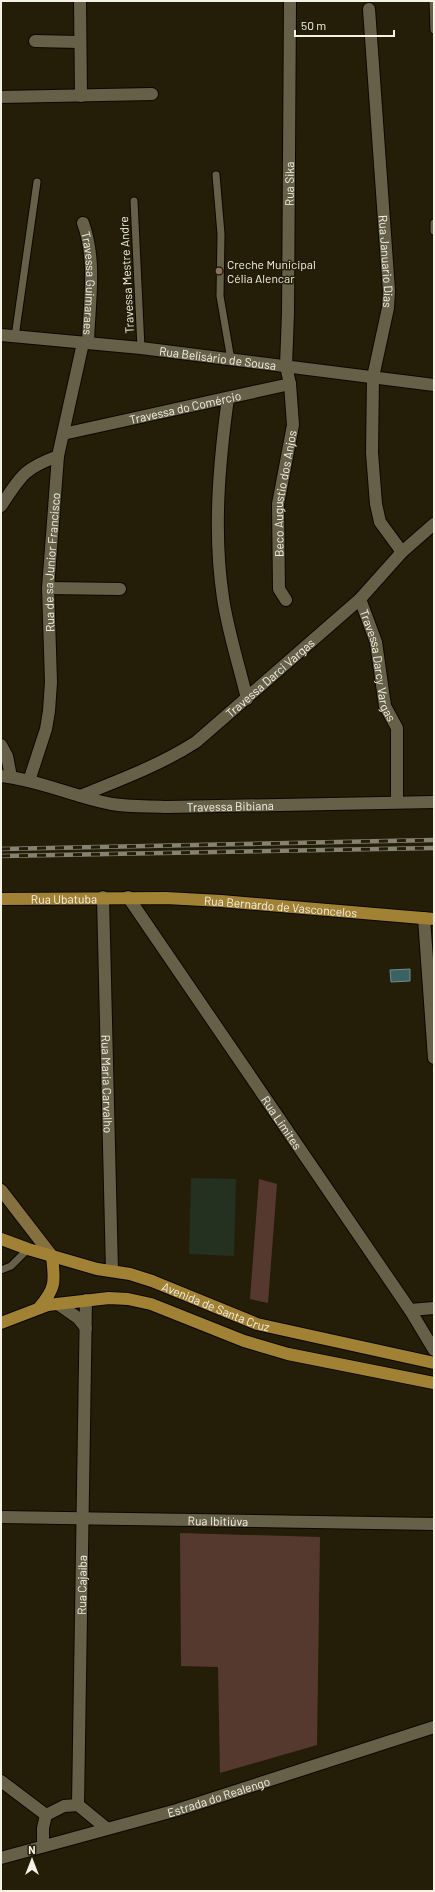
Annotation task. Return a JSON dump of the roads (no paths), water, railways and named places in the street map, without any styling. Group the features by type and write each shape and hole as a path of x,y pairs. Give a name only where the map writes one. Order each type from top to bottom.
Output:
{"main road":[{"name":"Rua Ubatuba","path":"1,899 128,897"},
{"name":"Rua Bernardo de Vasconcelos","path":"128,897 221,901 429,918"},
{"path":"1,1190 52,1256 55,1277 51,1294 39,1308"},
{"name":"Avenida de Santa Cruz","path":"1,1239 28,1249 97,1269 130,1274 152,1281 257,1324 434,1363"},
{"name":"Avenida de Santa Cruz","path":"1,1323 39,1308 58,1304 109,1298 128,1298 151,1304 244,1341 288,1354 434,1383"}],"street":[{"path":"80,1 79,42 81,96"},
{"name":"Rua Sika","path":"286,366 288,313 290,1"},
{"name":"Rua Januario Dias","path":"369,9 389,291 388,308 373,377 372,453 376,504 380,522 402,552"},
{"path":"34,41 79,42"},
{"path":"1,97 152,94"},
{"name":"Travessa Guimaraes","path":"83,223 88,237 91,270 85,343"},
{"name":"Rua Belisário de Sousa","path":"1,335 141,348 434,384"},
{"name":"Rua de sa Junior Francisco","path":"29,781 46,729 49,711 51,682 48,588 58,456 85,343"},
{"path":"286,366 290,384"},
{"name":"Travessa do Comércio","path":"63,434 290,384"},
{"name":"Beco Augustio dos Anjos","path":"286,600 279,589 278,504 293,425 290,384"},
{"path":"228,398 220,458 218,554 226,616 247,699"},
{"path":"1,506 18,479 27,470 58,456"},
{"name":"Travessa Darci Vargas","path":"80,796 173,757 196,742 360,599 402,552 434,524"},
{"path":"48,588 120,589"},
{"name":"Travessa Darcy Vargas","path":"360,599 376,642 385,706 397,728 397,802"},
{"path":"1,745 7,756 6,777"},
{"name":"Travessa Bibiana","path":"6,777 29,781 113,804 168,807 434,802"},
{"name":"Rua Maria Carvalho","path":"103,897 112,1271"},
{"name":"Rua Limites","path":"128,897 410,1310 434,1350"},
{"path":"429,918 434,1058"},
{"name":"Rua Cajaíba","path":"78,1805 86,1300"},
{"path":"58,1304 78,1318 86,1328"},
{"path":"410,1310 434,1308"},
{"name":"Rua Ibitiúva","path":"1,1517 434,1524"},
{"name":"Estrada do Realengo","path":"1,1858 106,1828 177,1810 434,1727"},
{"path":"1,1781 46,1815"},
{"path":"46,1815 64,1806 78,1805 91,1814 106,1828"},
{"path":"43,1846 43,1828 46,1815"}],"lane":[{"path":"433,1 434,30"},
{"path":"216,175 221,234 220,296 231,360"},
{"path":"15,337 37,182"},
{"name":"Travessa Mestre Andre","path":"134,200 141,348"},
{"path":"434,223 434,232"},
{"path":"1,1270 11,1266 28,1249"}],"water":[{"path":"410,969 410,981 391,982 390,970"}],"railway":[{"path":"1,849 434,840"},
{"path":"1,856 434,848"}],"place":[{"name":"Creche Municipal Célia Alencar","path":"219,271"}]}
